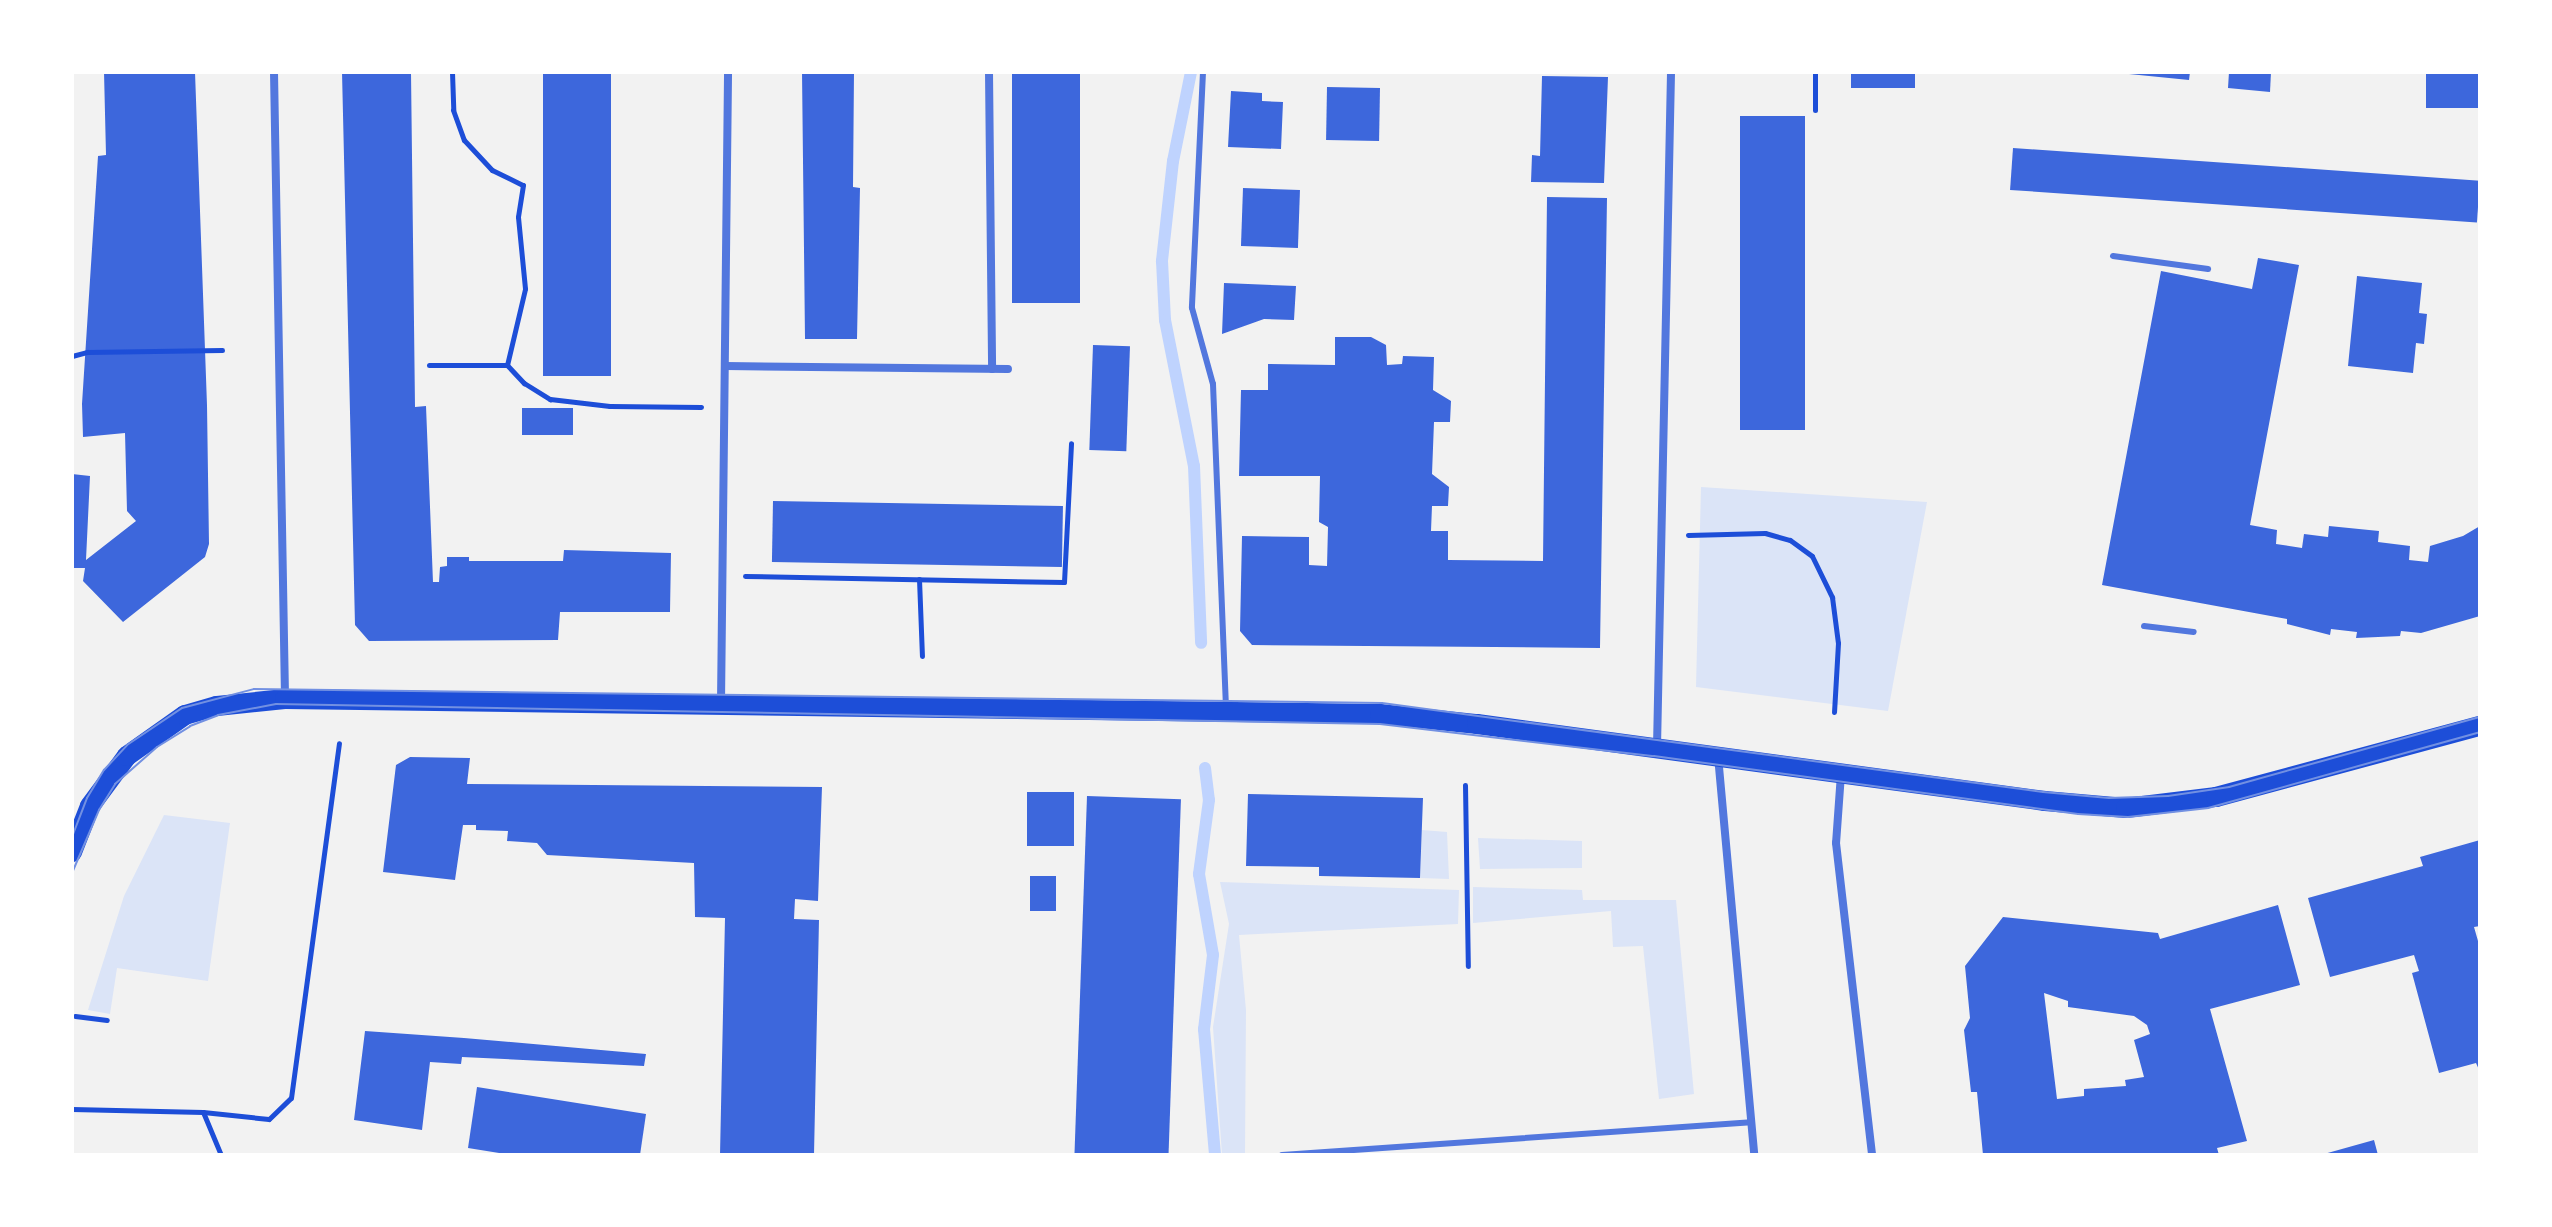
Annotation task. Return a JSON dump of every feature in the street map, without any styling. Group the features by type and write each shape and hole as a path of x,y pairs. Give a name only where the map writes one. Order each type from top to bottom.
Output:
{"main road":[{"path":"72,852 90,806 127,756 185,715 217,706 285,699 1407,716 2056,803 2126,808 2216,797 2480,726"}],"street":[{"path":"274,72 285,699"},
{"path":"721,704 728,72"},
{"path":"989,72 992,369"},
{"path":"1657,748 1671,72"},
{"path":"726,366 1008,369"},
{"path":"1718,756 1754,1155"},
{"path":"1841,772 1836,843 1872,1155"}],"lane":[{"path":"1203,72 1192,308 1213,384 1226,712"},
{"path":"2113,256 2208,269"},
{"path":"2144,626 2194,632"},
{"path":"1282,1155 1751,1122"}],"path":[{"path":"452,72 453,110 464,140 492,170 523,185 518,217 525,289 507,365"},
{"path":"1815,72 1815,110"},
{"path":"72,356 87,352 222,350"},
{"path":"429,365 507,365 524,383 550,399 610,406 726,408"},
{"path":"724,576 1064,582 1071,443"},
{"path":"1688,535 1765,533 1790,540 1812,556 1832,597 1838,643 1834,712"},
{"path":"919,579 922,656"},
{"path":"72,1109 203,1112 269,1119 291,1098 339,743"},
{"path":"1465,785 1468,966"},
{"path":"75,1016 107,1020"},
{"path":"203,1112 221,1155"}],"shaded area":[{"path":"1701,487 1927,502 1888,711 1696,687"},
{"path":"164,815 230,823 208,981 117,968 110,1014 88,1010 124,896"},
{"path":"1422,830 1447,832 1449,879 1420,878"},
{"path":"1478,838 1582,841 1582,868 1480,869"},
{"path":"1220,882 1459,890 1458,924 1239,935 1246,1010 1245,1155 1222,1155 1213,1027 1229,924"},
{"path":"1473,887 1582,890 1583,900 1676,900 1694,1094 1659,1099 1643,946 1613,947 1611,911 1473,923"}],"building":[{"path":"104,72 195,72 207,405 209,544 205,557 123,622 83,581 85,568 72,568 72,474 90,476 86,560 136,521 127,511 125,433 83,437 82,404 98,156 106,155"},
{"path":"342,72 411,72 415,407 426,406 433,582 439,582 440,567 447,566 447,557 469,557 469,561 563,561 564,550 671,553 670,612 560,612 558,640 369,641 355,625"},
{"path":"543,72 611,72 611,376 543,376"},
{"path":"802,72 854,72 853,187 860,188 857,339 805,339"},
{"path":"1012,72 1080,72 1080,303 1012,303"},
{"path":"1851,72 1915,72 1915,88 1851,88"},
{"path":"2109,72 2190,72 2189,80"},
{"path":"2229,72 2271,72 2270,92 2228,88"},
{"path":"2426,72 2480,72 2480,108 2426,108"},
{"path":"1542,76 1608,77 1604,183 1531,182 1532,155 1540,156"},
{"path":"1327,87 1380,88 1379,141 1326,140"},
{"path":"1231,91 1262,93 1262,101 1283,102 1281,149 1228,147"},
{"path":"1740,116 1805,116 1805,430 1740,430"},
{"path":"2013,148 2480,181 2477,223 2010,190"},
{"path":"1243,188 1300,190 1298,248 1241,246"},
{"path":"1547,197 1607,198 1600,648 1252,645 1240,631 1242,536 1309,537 1309,565 1327,566 1328,527 1319,522 1320,476 1239,476 1241,390 1268,390 1268,364 1335,365 1335,337 1371,337 1386,345 1387,365 1402,364 1403,356 1434,357 1433,390 1451,401 1450,422 1434,422 1432,474 1449,487 1448,506 1432,506 1431,531 1448,531 1448,560 1543,561"},
{"path":"2258,258 2299,265 2250,525 2277,530 2276,544 2302,548 2304,534 2328,537 2329,526 2379,531 2378,542 2410,546 2409,560 2428,562 2430,546 2463,536 2480,526 2480,616 2421,633 2401,631 2400,636 2356,638 2357,632 2331,629 2330,635 2287,624 2287,619 2102,585 2161,271 2252,289"},
{"path":"2357,276 2422,283 2419,313 2427,314 2424,344 2416,343 2413,373 2348,366"},
{"path":"1224,283 1296,286 1294,320 1264,319 1222,334"},
{"path":"1093,345 1130,346 1126,451 1089,450"},
{"path":"522,408 573,408 573,435 522,435"},
{"path":"773,501 1063,506 1062,567 772,562"},
{"path":"410,757 470,758 467,784 822,787 818,901 795,899 794,919 819,920 814,1155 720,1155 725,918 695,917 694,863 547,855 537,843 507,841 508,831 476,830 476,825 463,825 455,880 383,872 396,765"},
{"path":"1027,792 1074,792 1074,846 1027,846"},
{"path":"1248,794 1423,798 1420,878 1319,876 1319,867 1246,866"},
{"path":"1087,796 1181,799 1169,1155 1074,1155"},
{"path":"2480,840 2480,926 2474,927 2480,948 2480,1072 2476,1063 2439,1073 2412,973 2419,971 2414,955 2330,977 2308,898 2423,866 2420,857"},
{"path":"1030,876 1056,876 1056,911 1030,911"},
{"path":"2278,905 2300,985 2210,1009 2247,1141 2217,1148 2219,1155 1983,1155 1977,1092 1971,1092 1964,1030 1970,1018 1965,966 2003,917 2158,933 2160,939","holes":["2044,993 2068,1001 2068,1007 2134,1016 2147,1025 2150,1034 2134,1040 2144,1077 2125,1080 2126,1086 2084,1089 2084,1096 2057,1099"]},
{"path":"365,1031 646,1054 644,1066 462,1057 461,1064 430,1062 422,1130 354,1120"},
{"path":"477,1087 646,1114 640,1155 511,1155 468,1148"},
{"path":"2374,1140 2378,1155 2324,1155 2324,1154"}],"waterway":[{"path":"1191,72 1173,161 1162,261 1165,320 1194,466 1201,643"},
{"path":"1205,768 1209,800 1199,874 1213,955 1204,1029 1215,1155"}],"tram line":[{"path":"72,837 87,798 104,770 127,745 182,708 254,689 1382,703 2043,792 2109,798 2168,796 2229,787 2480,717"},
{"path":"72,873 99,810 115,784 157,747 190,726 218,715 276,704 1380,724 1654,756 2078,814 2128,817 2208,808 2480,732"}]}
